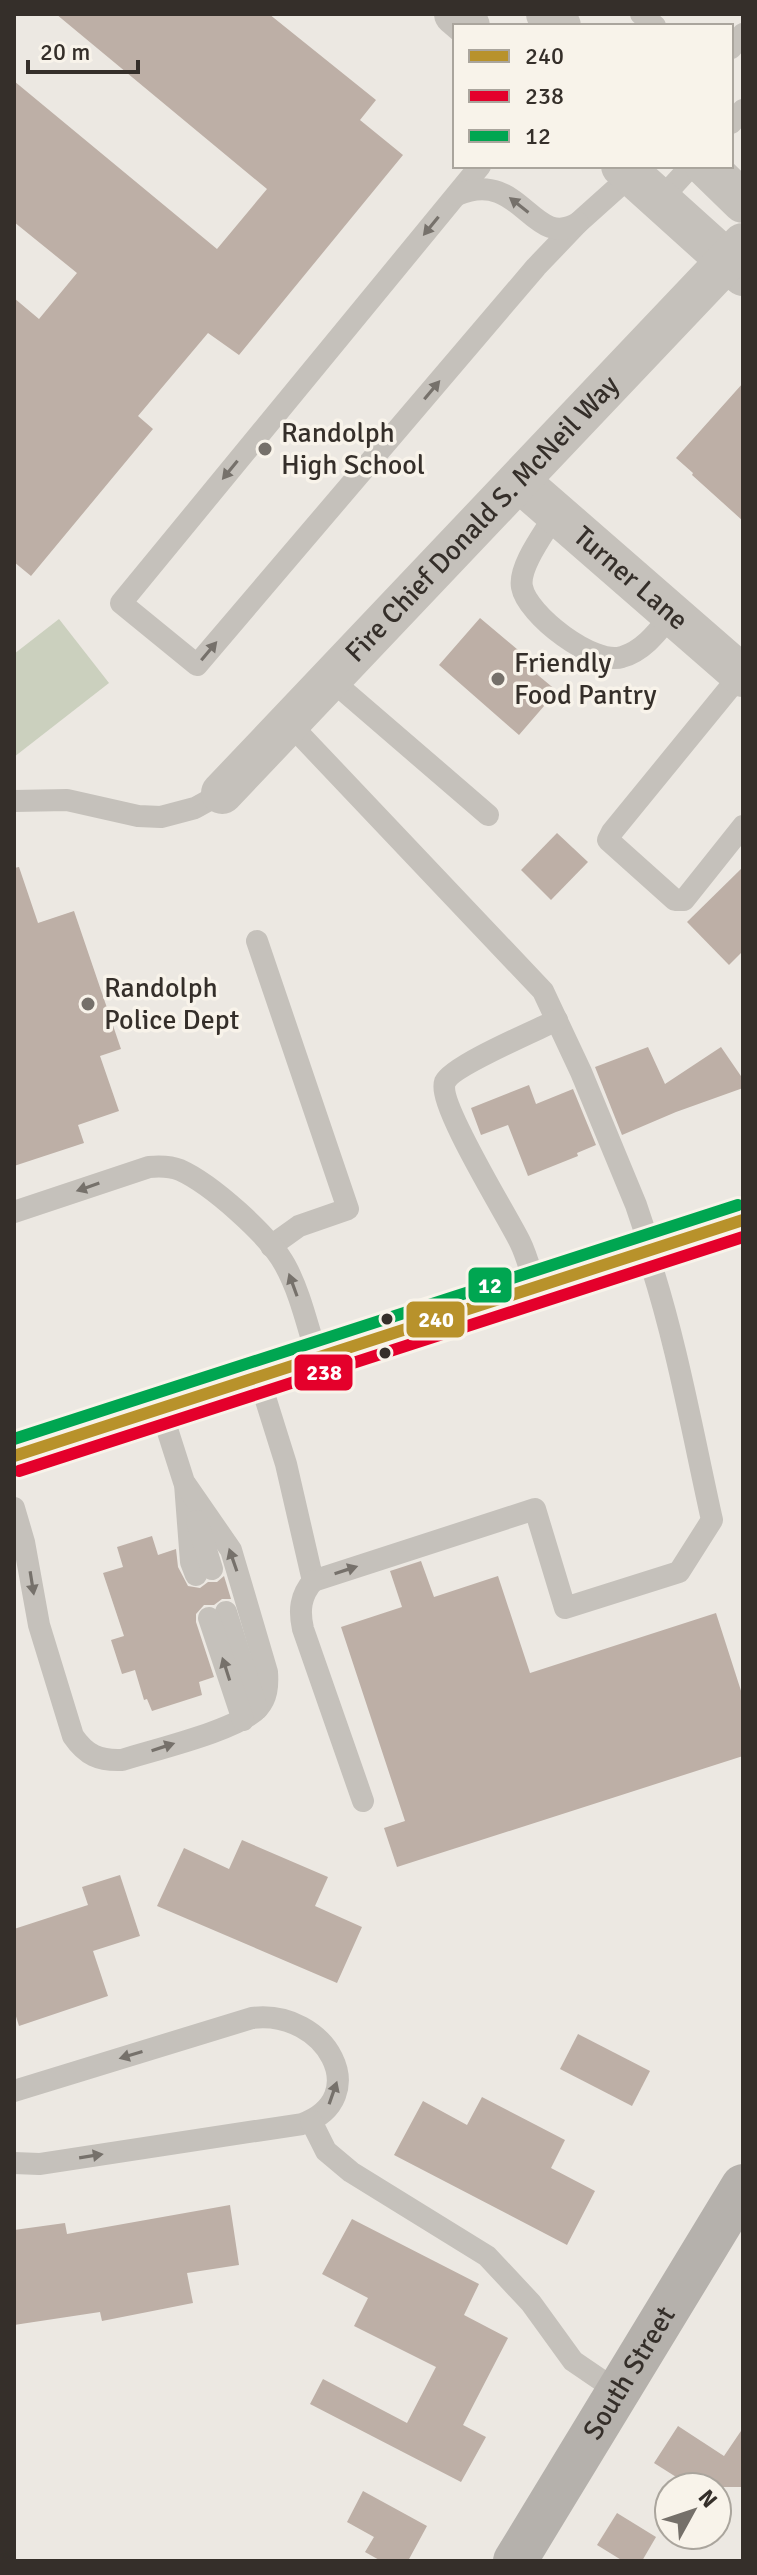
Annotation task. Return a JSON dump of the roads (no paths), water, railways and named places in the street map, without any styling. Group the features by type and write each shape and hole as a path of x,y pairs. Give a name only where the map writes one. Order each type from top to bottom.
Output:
{"main road":[{"path":"14,1456 743,1220"},
{"name":"South Street","path":"515,2561 743,2186"}],"street":[{"path":"708,168 743,202"},
{"path":"638,177 738,260"},
{"name":"Fire Chief Donald S. McNeil Way","path":"222,793 519,481 738,260"},
{"name":"Turner Lane","path":"519,481 742,675"}],"lane":[{"path":"478,168 121,603 197,665 536,267 579,222 638,177 681,168"},
{"path":"457,195 473,189 490,188 504,194 551,228 566,228 579,222"},
{"path":"555,515 524,568 522,587 534,609 552,627 598,656 620,659 650,640 673,613"},
{"path":"742,675 608,840 675,900 684,900 743,826"},
{"path":"329,678 488,815"},
{"path":"288,722 543,991 631,1192 662,1297 712,1520 679,1572 565,1608 535,1509 313,1581 303,1595 300,1618 363,1801"},
{"path":"14,801 67,800 138,816 161,817 195,808 222,793"},
{"path":"257,941 348,1209 299,1226 271,1246"},
{"path":"536,1288 522,1246 456,1126 444,1093 445,1083 459,1068 557,1020"},
{"path":"14,1212 137,1170 170,1167 207,1187 271,1246 287,1268 318,1359"},
{"path":"259,1378 290,1485 313,1581"},
{"path":"161,1410 184,1482 204,1572"},
{"path":"14,1508 27,1552 39,1625 73,1736 81,1748 93,1757 107,1761 122,1760 250,1715 267,1691 267,1672 231,1550 184,1482"},
{"path":"218,1615 250,1715"},
{"path":"14,2091 252,2018 276,2017 302,2025 314,2033 331,2053 337,2084 332,2101 323,2113 311,2121 39,2164 14,2163"},
{"path":"311,2121 326,2151 341,2165 487,2256 531,2303 566,2354 617,2391"}],"place":[{"name":"Randolph High School","path":"265,449"},
{"name":"Friendly Food Pantry","path":"498,679"},
{"name":"Randolph Police Dept","path":"88,1004"}]}
